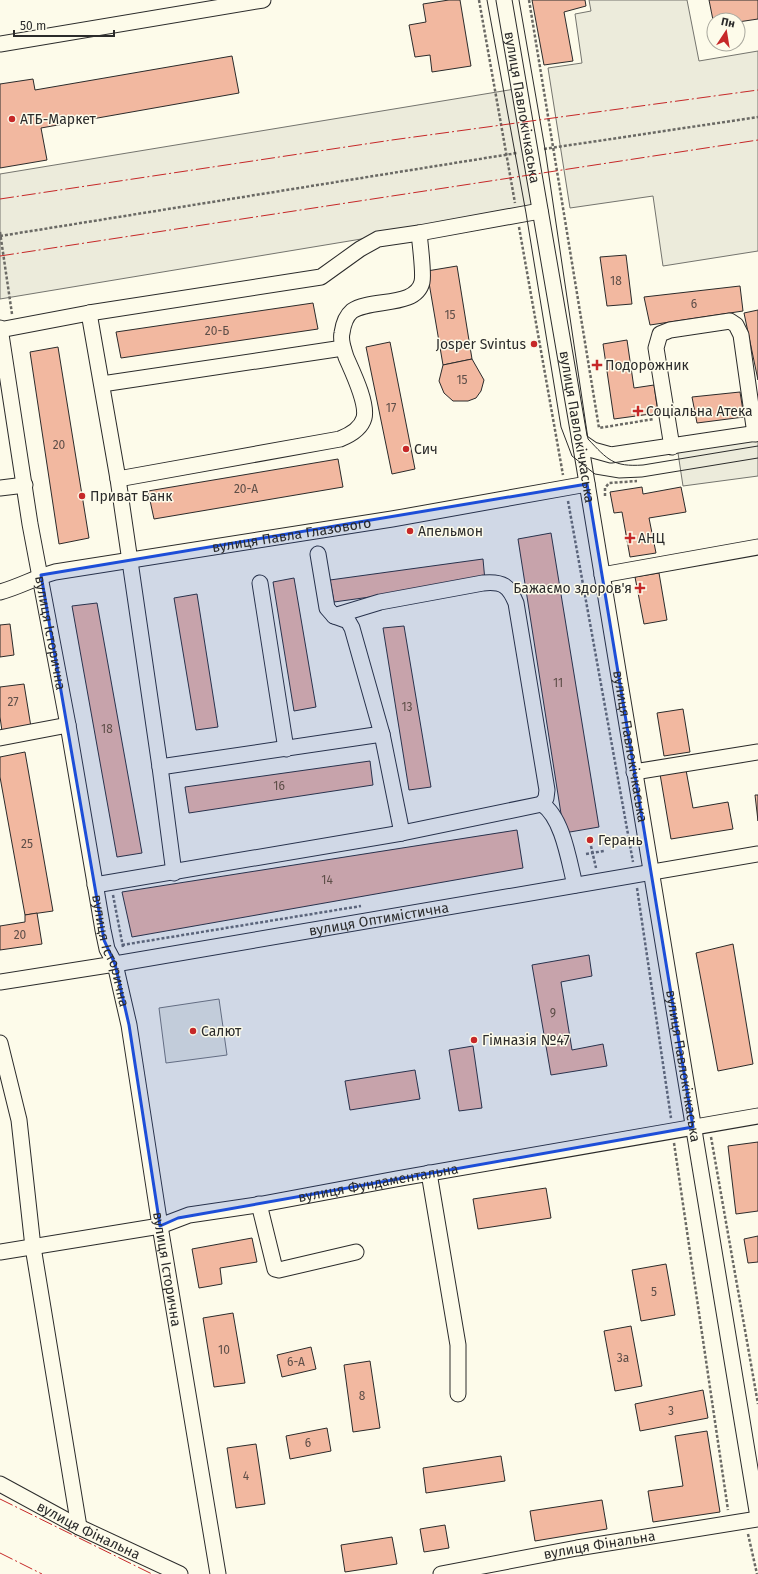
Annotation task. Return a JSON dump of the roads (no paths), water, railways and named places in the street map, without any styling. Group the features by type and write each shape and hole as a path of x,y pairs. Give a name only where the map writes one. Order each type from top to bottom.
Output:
{"street":[{"path":"0,44 210,4 263,0"},
{"name":"вулиця Павлокічкаська","path":"504,0 580,441 693,1127 754,1519"},
{"path":"0,329 89,313 321,277 331,271 346,258 378,239 540,211"},
{"path":"118,479 340,439 351,434 360,426 365,417 363,401 343,348 341,335 345,321 352,312 371,304 408,298 416,293 422,282 419,233"},
{"path":"89,313 118,479 174,873"},
{"path":"580,441 593,450 611,455 672,447 757,434 741,335 736,325 730,321 670,330 660,334 656,348 672,447"},
{"name":"вулиця Історична","path":"0,329 30,524 68,725 104,940 114,964 129,1026 160,1226 218,1574"},
{"path":"102,384 343,348"},
{"name":"вулиця Павла Глазового","path":"0,592 21,586 40,575 46,575 54,572 129,559 392,519 587,484"},
{"path":"0,488 25,485"},
{"path":"602,575 758,547"},
{"path":"318,554 327,608 334,616 348,620 352,628 382,734 402,833"},
{"path":"95,885 174,873 402,833 542,804 546,798 547,790 516,603 511,591 504,585 495,582 484,583 385,600 334,616"},
{"path":"260,583 286,749"},
{"path":"0,738 68,725"},
{"path":"160,767 382,734"},
{"path":"634,772 758,752"},
{"path":"542,804 560,828 574,885"},
{"name":"вулиця Оптимістична","path":"0,982 114,964 758,854"},
{"path":"0,1043 19,1120 33,1247 79,1527"},
{"name":"вулиця Фундаментальна","path":"0,1252 160,1226 189,1215 758,1116"},
{"path":"429,1173 458,1345 458,1394"},
{"path":"259,1204 275,1269 279,1270 356,1252"},
{"name":"вулиця Фінальна","path":"0,1484 79,1527 180,1574"},
{"name":"вулиця Фінальна","path":"441,1574 576,1548 754,1519"}],"tram line":[{"path":"487,0 526,213 561,427 572,456 595,474 619,478 642,477 758,458"},
{"path":"519,0 545,149 588,439 606,457 612,461 625,465 643,465 758,446"}],"place":[{"name":"АТБ-Маркет","path":"12,119"},
{"name":"Josper Svintus","path":"534,344"},
{"name":"Подорожник","path":"597,365"},
{"name":"Соціальна Атека","path":"638,411"},
{"name":"Сич","path":"406,449"},
{"name":"Приват Банк","path":"82,496"},
{"name":"Апельмон","path":"410,531"},
{"name":"АНЦ","path":"630,538"},
{"name":"Бажаємо здоров'я","path":"640,588"},
{"name":"Герань","path":"590,840"},
{"name":"Салют","path":"193,1031"},
{"name":"Гімназія №47","path":"474,1040"}]}
